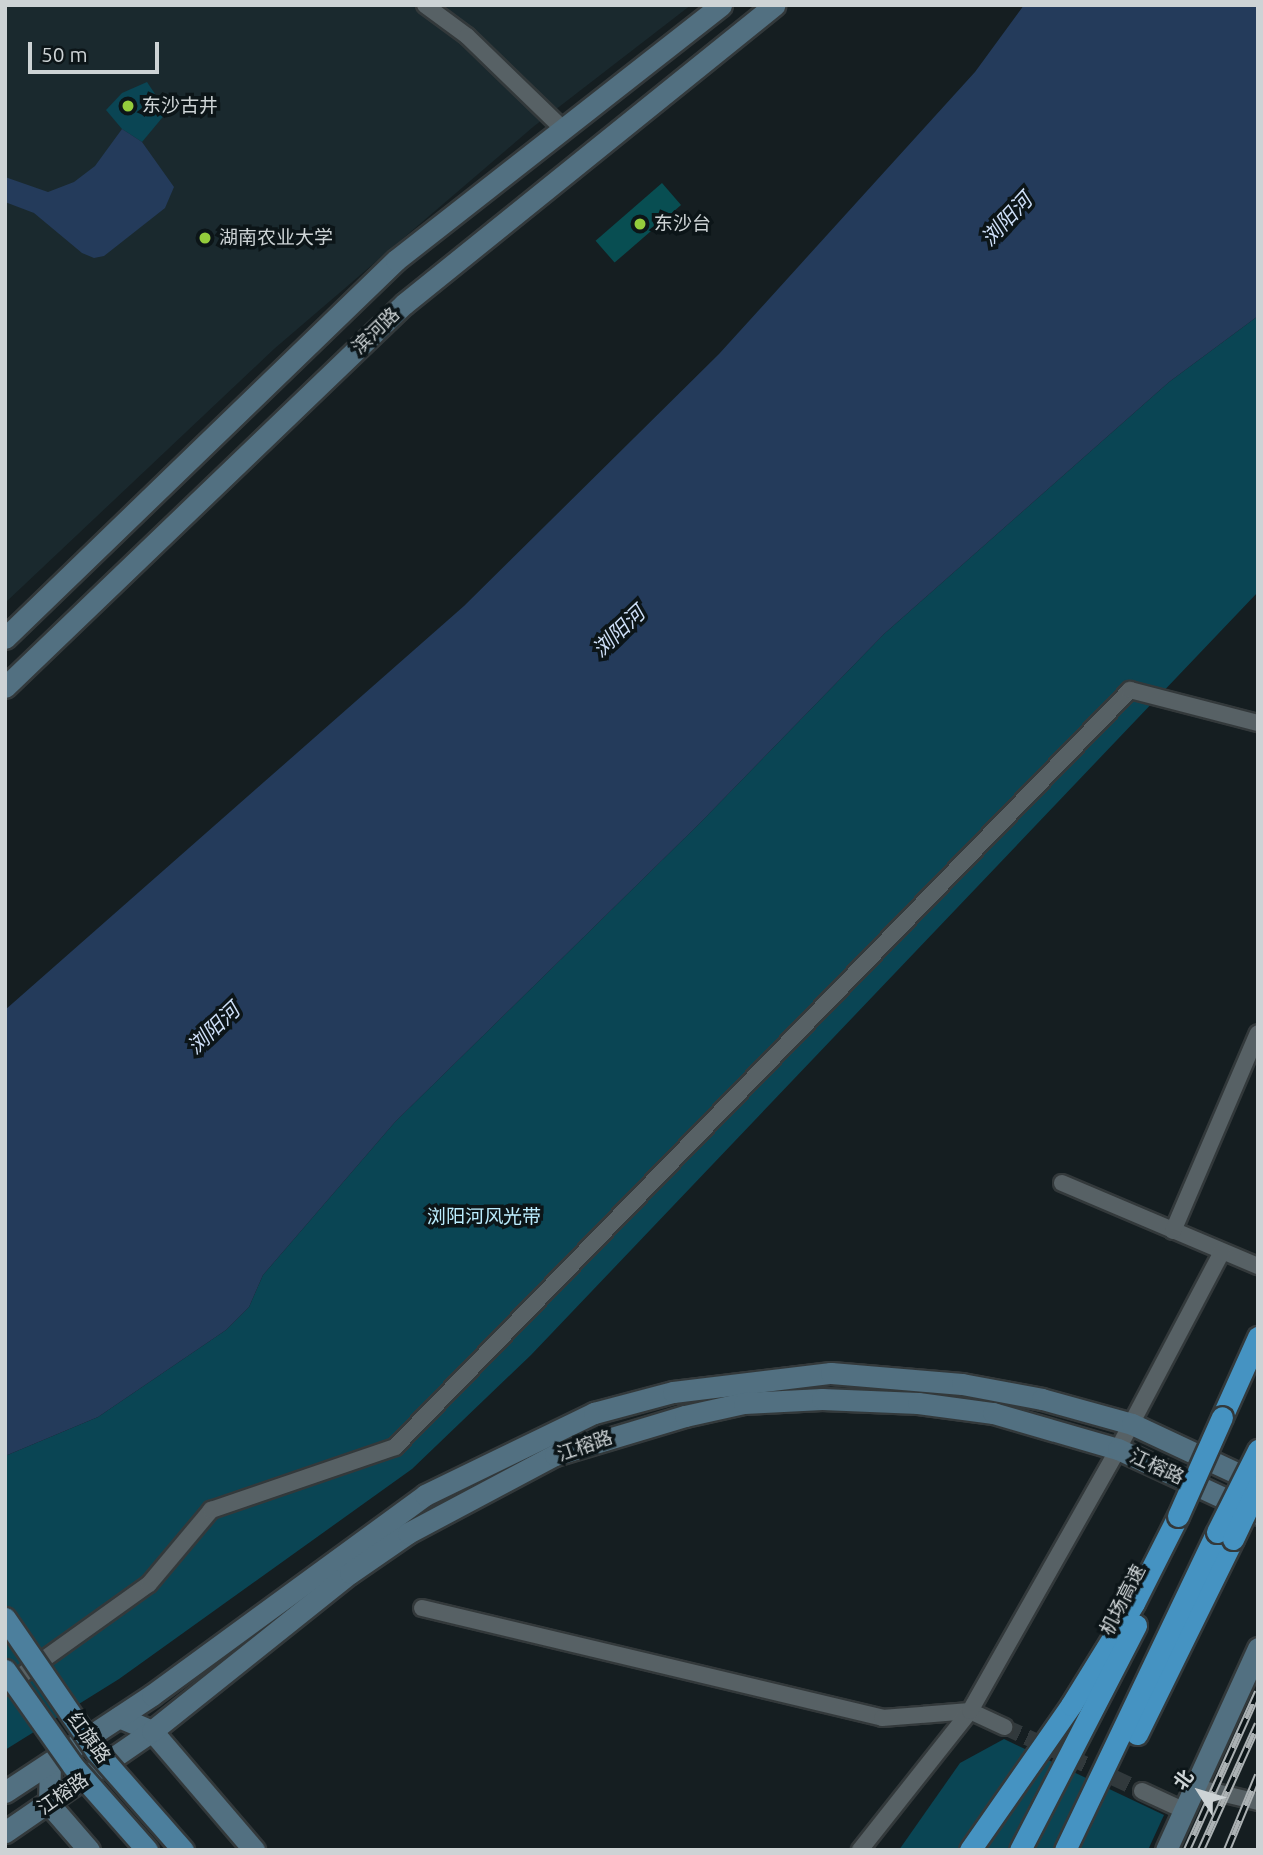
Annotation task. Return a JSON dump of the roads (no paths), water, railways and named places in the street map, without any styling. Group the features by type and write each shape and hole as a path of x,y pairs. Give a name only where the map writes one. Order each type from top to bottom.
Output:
{"highway":[{"path":"1227,1422 1258,1337"},
{"name":"机场高速","path":"1020,1850 1184,1518 1227,1422 1258,1368"},
{"path":"1082,1850 1225,1536 1258,1450"},
{"path":"1065,1850 1225,1536 1258,1484"},
{"path":"970,1850 1099,1660 1184,1518"}],"main road":[{"name":"滨河路","path":"5,638 396,260 722,5"},
{"name":"滨河路","path":"5,687 404,304 774,5"},
{"name":"江榕路","path":"5,1792 119,1717 415,1502 594,1413 673,1392 831,1373 962,1384 1042,1399 1132,1424 1258,1484"},
{"name":"江榕路","path":"5,1832 152,1731 350,1573 408,1533 555,1455 626,1432 744,1403 822,1399 918,1403 993,1413 1118,1449 1258,1514"},
{"name":"红旗路","path":"5,1618 96,1751 183,1850"},
{"path":"1166,1850 1258,1648"},
{"name":"红旗路","path":"5,1670 73,1766 147,1850"},
{"path":"119,1717 152,1731 254,1850"},
{"path":"50,1763 49,1804 89,1850"}],"street":[{"path":"425,5 467,36 563,129"},
{"path":"5,1687 149,1584 211,1510 396,1447 1130,690 1258,723"},
{"path":"1173,1231 1258,1033"},
{"path":"1062,1183 1258,1266"},
{"path":"860,1850 970,1711 1132,1424 1222,1251"},
{"path":"422,1608 882,1718 970,1711 1005,1727"},
{"path":"1195,1787 1258,1802"},
{"path":"1142,1791 1185,1811"}],"water":[{"name":"浏阳河","path":"1024,5 1258,5 1258,316 1169,382 884,634 699,824 395,1122 263,1275 249,1307 226,1330 98,1417 5,1456 5,1010 464,606 719,354 975,72"},
{"path":"122,129 142,142 174,187 165,208 104,256 94,258 82,253 34,213 5,202 5,177 48,192 74,182 95,166"}],"tunnel":[{"path":"1005,1727 1142,1791"}],"railway":[{"path":"1187,1850 1258,1692"},
{"path":"1201,1850 1258,1724"},
{"path":"1227,1850 1258,1775"}],"place":[{"name":"东沙古井","path":"128,106"},
{"name":"东沙台","path":"640,224"},
{"name":"湖南农业大学","path":"205,238"}],"park label":[{"name":"浏阳河风光带","path":"484,1217"}]}
